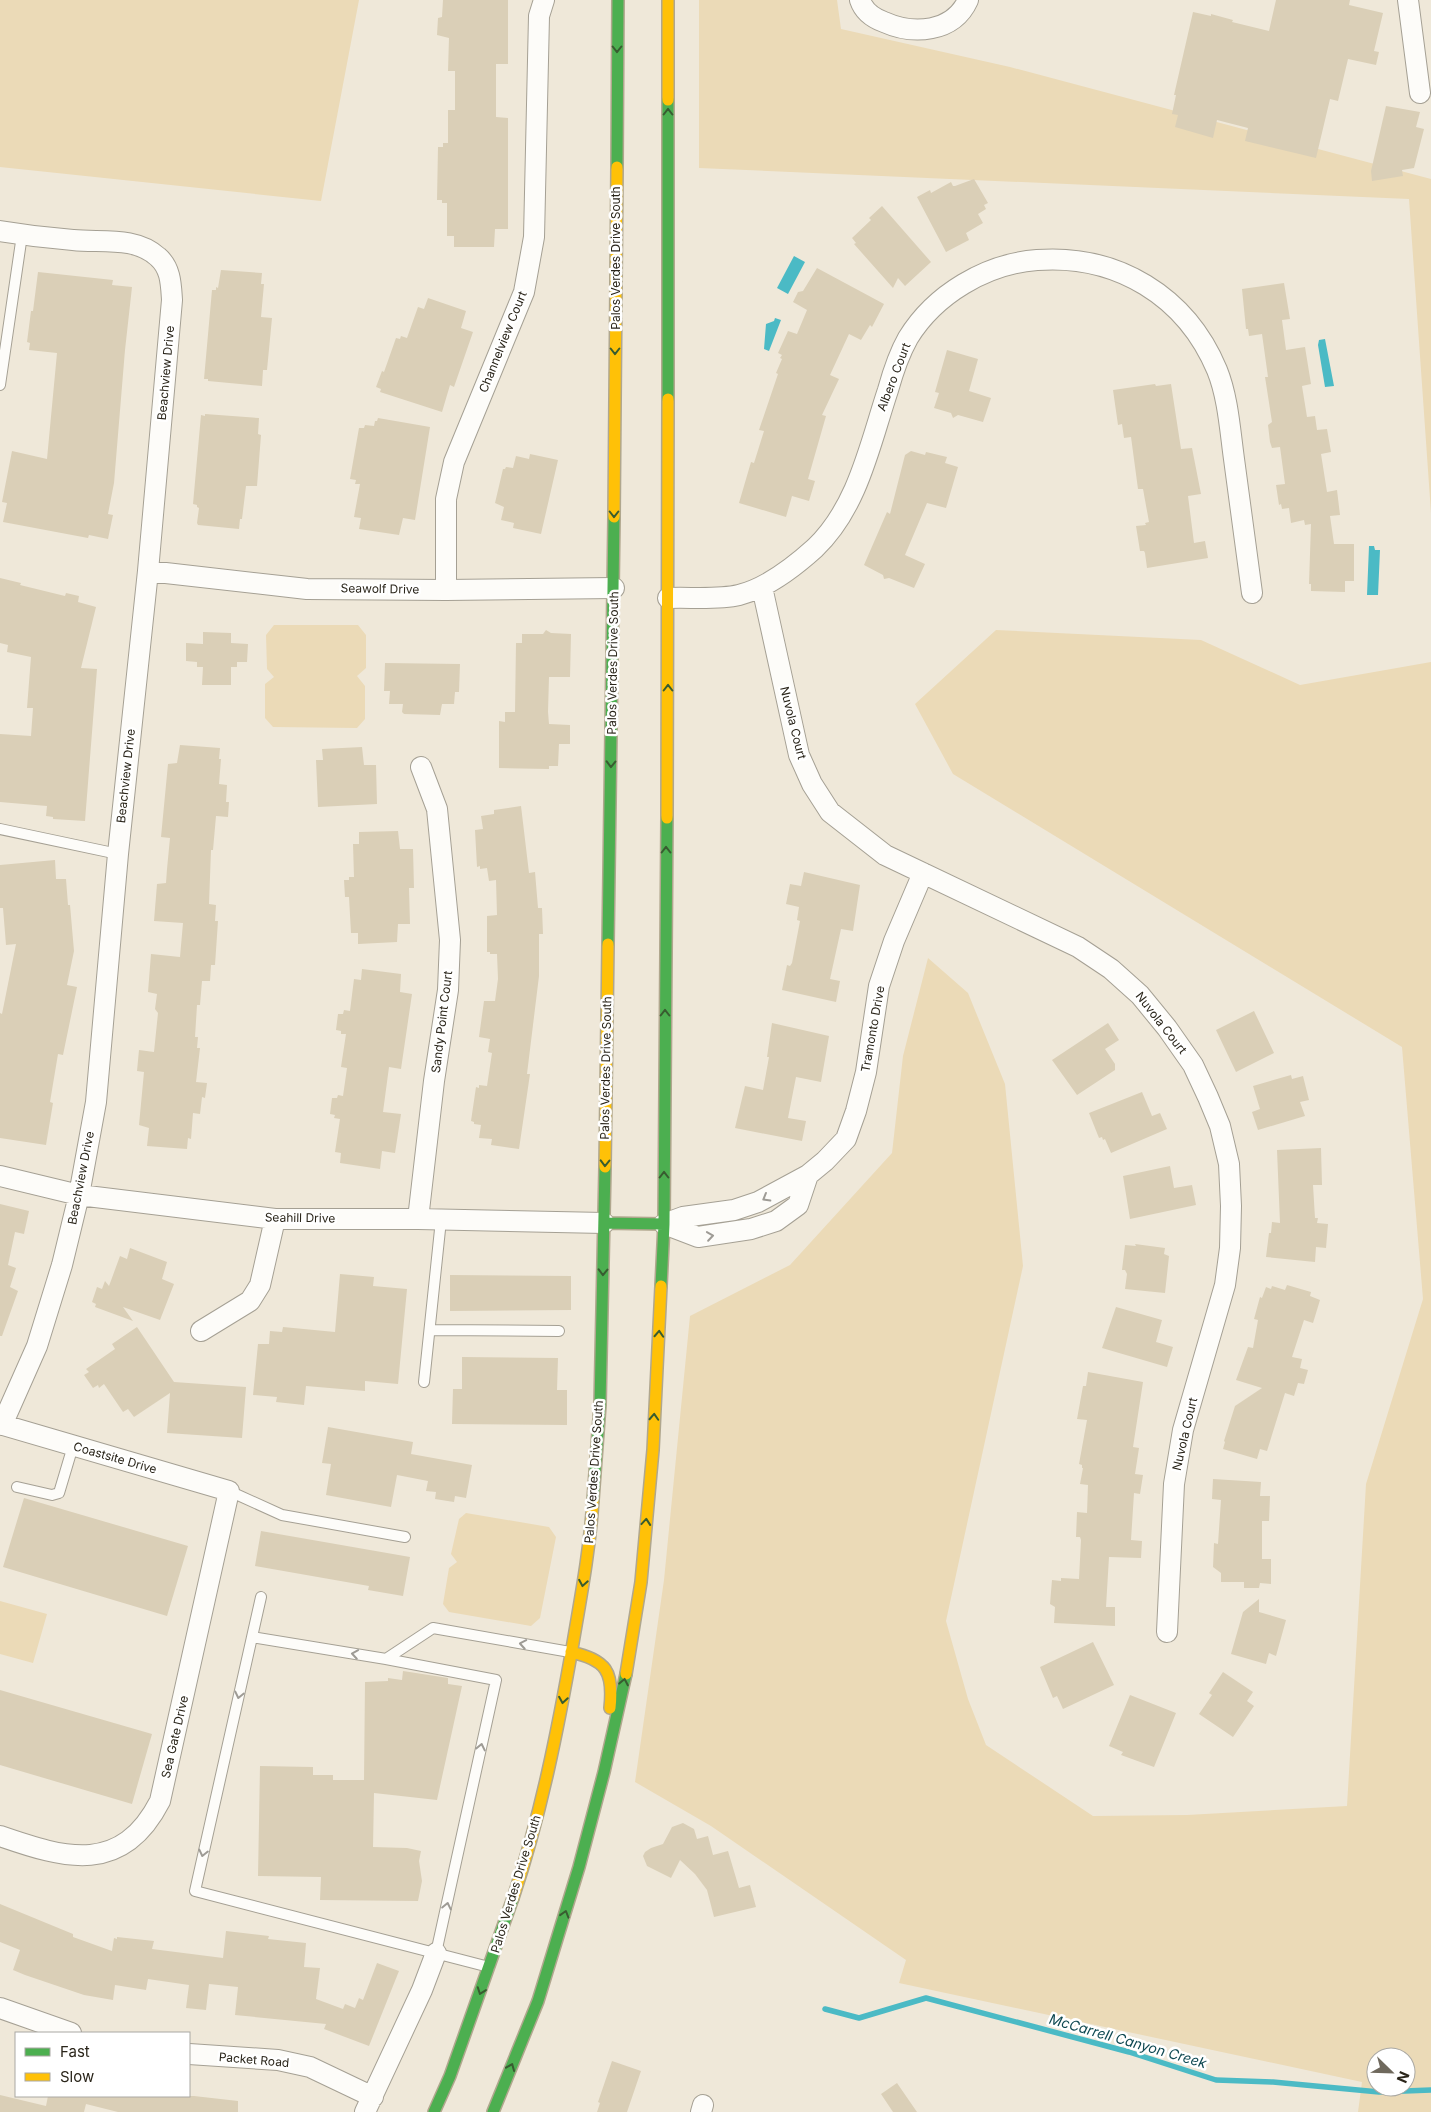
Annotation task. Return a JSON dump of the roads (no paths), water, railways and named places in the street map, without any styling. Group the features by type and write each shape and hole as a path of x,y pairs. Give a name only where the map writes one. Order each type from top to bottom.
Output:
{"main road":[{"name":"Palos Verdes Drive South","path":"434,2112 450,2076 490,1967 530,1848 558,1730 591,1535 597,1466 604,1224 614,588 618,0"},
{"path":"493,2112 538,2001 579,1868 597,1798 624,1682 640,1582 653,1450 664,1224 668,598 668,0"},
{"path":"604,1224 664,1224"},
{"path":"571,1652 592,1657 603,1665 609,1676 612,1700 597,1798"}],"street":[{"name":"Channelview Court","path":"446,590 446,499 454,462 524,292 534,238 539,16 544,0"},
{"path":"860,0 863,9 876,19 896,27 915,31 934,28 947,23 963,10 968,0"},
{"path":"1408,0 1420,93"},
{"name":"Beachview Drive","path":"0,231 75,241 116,241 141,247 159,257 170,275 172,300 148,571 118,854 96,1102 79,1195 62,1265 37,1346 1,1425"},
{"name":"Albero Court","path":"668,598 737,595 762,586 814,549 830,531 846,507 858,478 896,365 908,338 928,312 952,291 988,271 1022,261 1050,259 1096,264 1125,273 1153,289 1179,311 1198,335 1217,371 1228,413 1252,594"},
{"name":"Seawolf Drive","path":"148,571 307,589 614,588"},
{"name":"Nuvola Court","path":"762,586 799,755 812,784 830,812 885,855 1078,947 1111,969 1140,995 1178,1042 1193,1065 1220,1126 1229,1164 1232,1206 1230,1248 1225,1285 1183,1430 1177,1460 1174,1484 1167,1632"},
{"name":"Sandy Point Court","path":"418,1219 434,1081 448,990 450,940 437,809 421,767"},
{"name":"Tramonto Drive","path":"664,1224 698,1237 751,1229 776,1221 798,1205 808,1175 825,1161 846,1139 856,1111 866,1072 879,986 894,941 923,873"},
{"name":"Seahill Drive","path":"0,1176 79,1195 275,1219 418,1219 604,1224"},
{"path":"202,1331 250,1301 260,1285 275,1219"},
{"name":"Coastsite Drive","path":"1,1425 229,1491"},
{"name":"Sea Gate Drive","path":"0,1836 59,1853 87,1857 116,1849 139,1834 151,1819 160,1801 229,1491"},
{"path":"369,2104 422,1990 436,1953"},
{"path":"0,2008 68,2032"},
{"name":"Packet Road","path":"190,2054 278,2060 310,2067 369,2104"}],"lane":[{"path":"0,384 22,235"},
{"path":"0,829 118,854"},
{"path":"424,1382 441,1220"},
{"path":"430,1330 559,1331"},
{"path":"17,1487 52,1495 59,1493 72,1446"},
{"path":"229,1491 282,1515 405,1537"},
{"path":"261,1597 195,1891 490,1967"},
{"path":"386,1659 433,1628 571,1652"},
{"path":"252,1637 386,1659 496,1680 436,1953"}],"water":[{"path":"794,256 805,262 788,294 777,288"},
{"path":"775,318 781,320 769,351 764,349 766,324 774,321"},
{"path":"1325,339 1334,386 1325,387 1318,345 1319,340"},
{"path":"1369,546 1374,546 1375,550 1380,550 1378,595 1367,595"}],"waterway":[{"name":"McCarrell Canyon Creek","path":"825,2009 859,2018 926,1998 1129,2052 1216,2080 1273,2082 1379,2092 1431,2090"}]}
